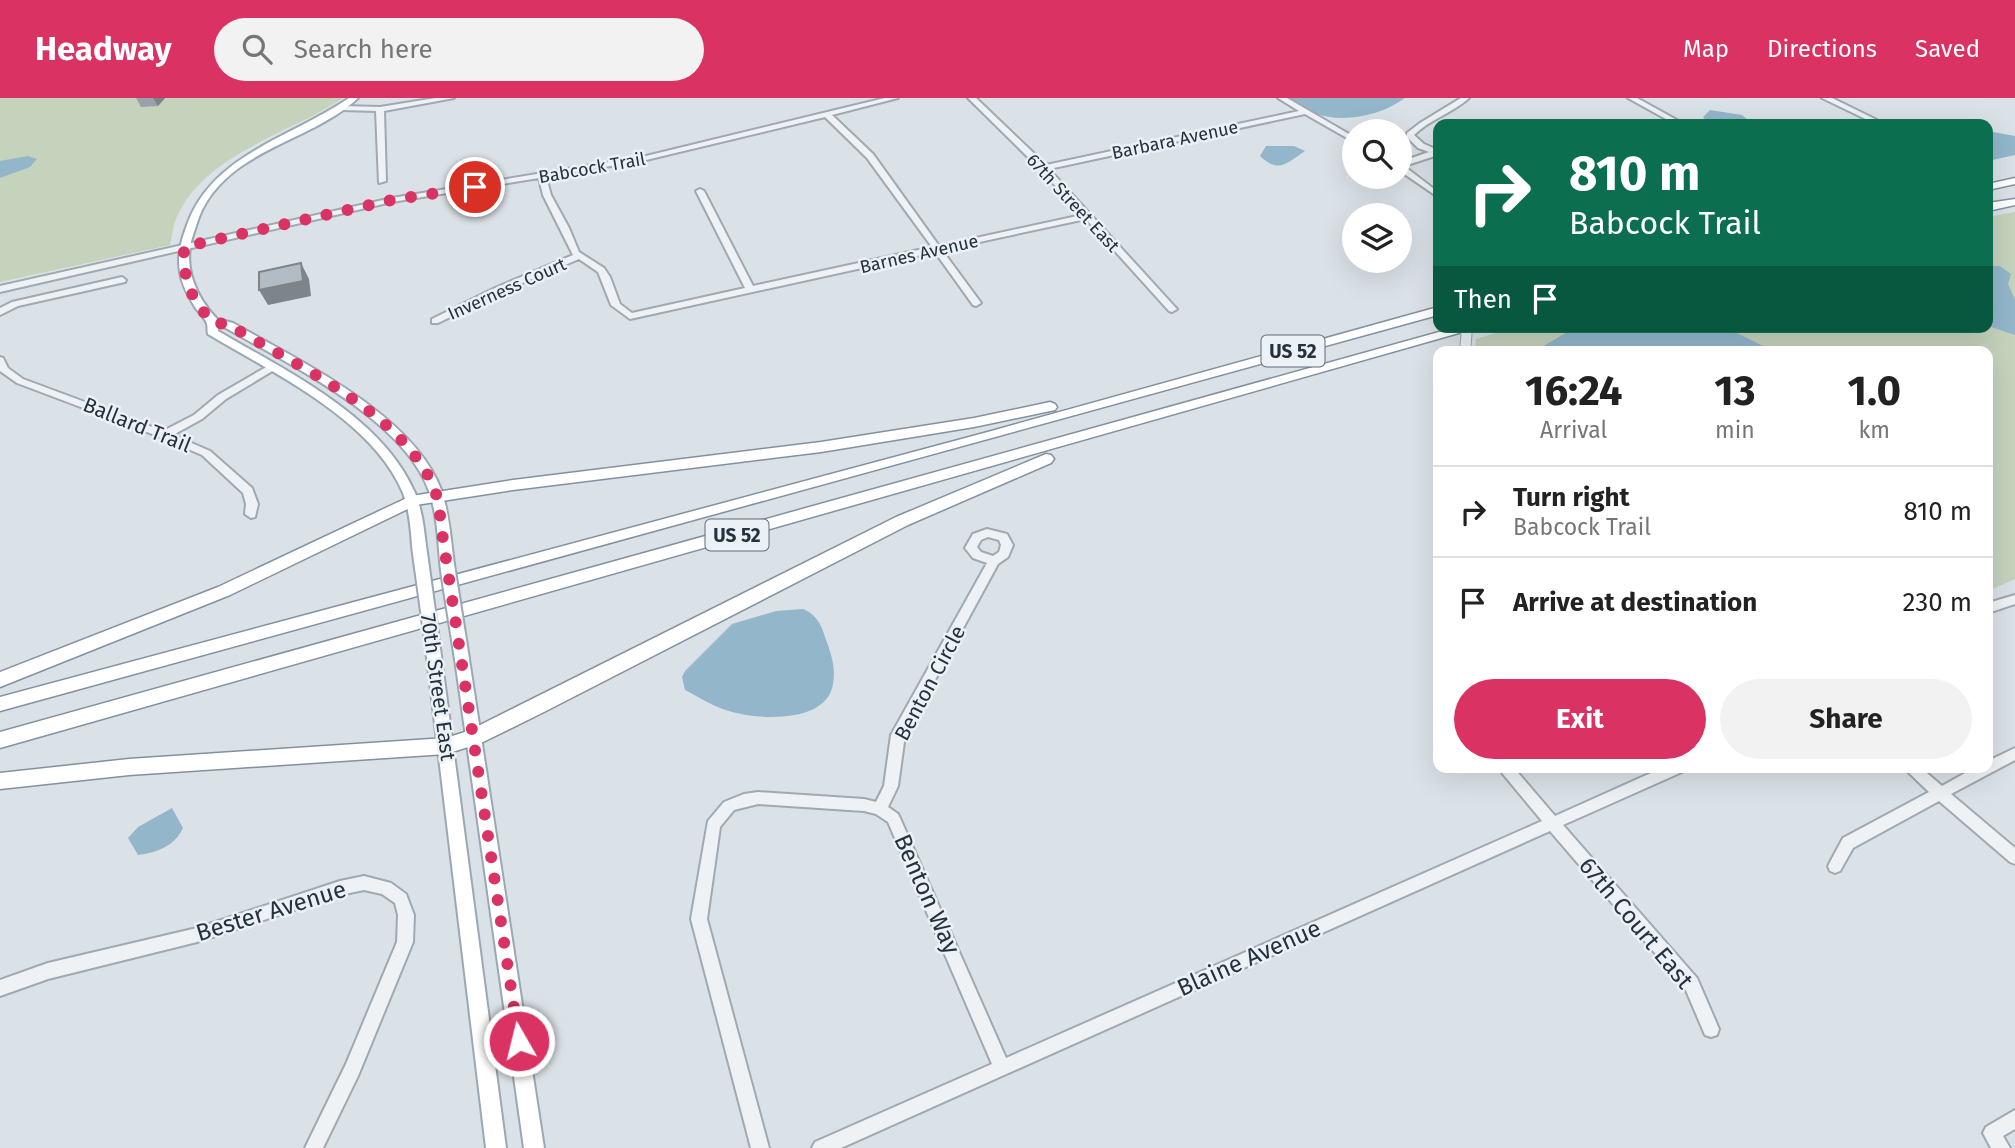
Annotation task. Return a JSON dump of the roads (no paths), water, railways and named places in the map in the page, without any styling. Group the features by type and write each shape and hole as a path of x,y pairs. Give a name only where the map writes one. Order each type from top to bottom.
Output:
{"highway":[{"path":"1993,186 2015,181"},
{"path":"1993,206 2015,202"},
{"name":"US 52","path":"0,704 989,436 1433,312"},
{"name":"US 52","path":"0,740 1453,333"},
{"path":"0,680 224,591 411,502 436,495 894,436 988,421 1123,391 1147,390"},
{"path":"0,781 129,767 446,746 474,737 902,521 1029,465 1133,424"}],"main road":[{"name":"70th Street East","path":"354,98 342,108 263,148 220,178 195,209 184,247 183,270 191,294 213,322 229,325 356,401 388,425 412,452 432,483 474,737 534,1148"},
{"name":"70th Street East","path":"213,322 212,332 345,416 370,438 394,466 411,502 446,746 496,1148"}],"street":[{"path":"342,108 380,109 450,98"},
{"name":"Babcock Trail","path":"0,289 392,200 646,158 894,98"},
{"name":"67th Street East","path":"972,98 1044,168 1172,309"},
{"path":"1282,98 1342,133"},
{"path":"1433,151 1421,146 1410,135 1418,127 1453,108 1465,98"},
{"path":"1632,98 1671,119"},
{"path":"1826,98 1870,119"},
{"path":"380,109 382,181"},
{"name":"Barbara Avenue","path":"1044,168 1306,112"},
{"path":"827,115 870,156 976,303"},
{"path":"1412,162 1433,154"},
{"path":"1412,175 1433,191"},
{"path":"542,176 547,195 565,228 571,247 579,256"},
{"path":"700,191 751,291"},
{"name":"Barnes Avenue","path":"579,256 601,270 616,305 630,316 1087,216"},
{"name":"Inverness Court","path":"435,321 498,290 579,256"},
{"path":"0,312 15,304 122,279"},
{"name":"Ballard Trail","path":"0,360 4,370 20,381 206,453 248,491 252,504 251,514"},
{"path":"164,435 198,417 222,397 271,368"},
{"name":"Benton Circle","path":"880,809 891,786 898,735 994,561"},
{"path":"1993,606 2015,598"},
{"path":"1993,765 2015,754"},
{"name":"67th Court East","path":"1509,773 1691,983 1711,1029"},
{"name":"Blaine Avenue","path":"821,1148 1666,773"},
{"path":"1917,773 2015,857"},
{"path":"1835,866 1848,843 1978,773"},
{"path":"760,1148 699,919 713,825 729,806 751,798 864,805 880,809"},
{"name":"Benton Way","path":"880,809 898,827 1002,1068"},
{"name":"Bester Avenue","path":"0,988 48,971 197,935 340,888 364,883 386,888 401,899 406,915 405,942 352,1070 314,1148"},
{"path":"2001,1148 1992,1133 2015,1119"}],"water":[{"path":"1290,98 1405,98 1378,112 1347,118 1316,114 1302,108"},
{"path":"1710,110 1742,115 1747,119 1704,119 1703,117"},
{"path":"1993,132 2015,136 2015,155 1993,160"},
{"path":"1266,146 1294,146 1305,151 1288,163 1278,165 1260,156"},
{"path":"28,156 37,159 30,167 0,178 0,161"},
{"path":"1993,266 2000,266 2011,274 2008,284 2015,300 2015,335 1993,328"},
{"path":"1566,333 1737,333 1763,346 1543,346"},
{"path":"803,609 820,624 833,666 833,684 828,697 818,706 789,716 756,716 723,709 685,690 682,677 685,671 732,624 776,611"},
{"path":"172,808 183,828 180,834 164,847 138,855 128,838 138,827"}]}
